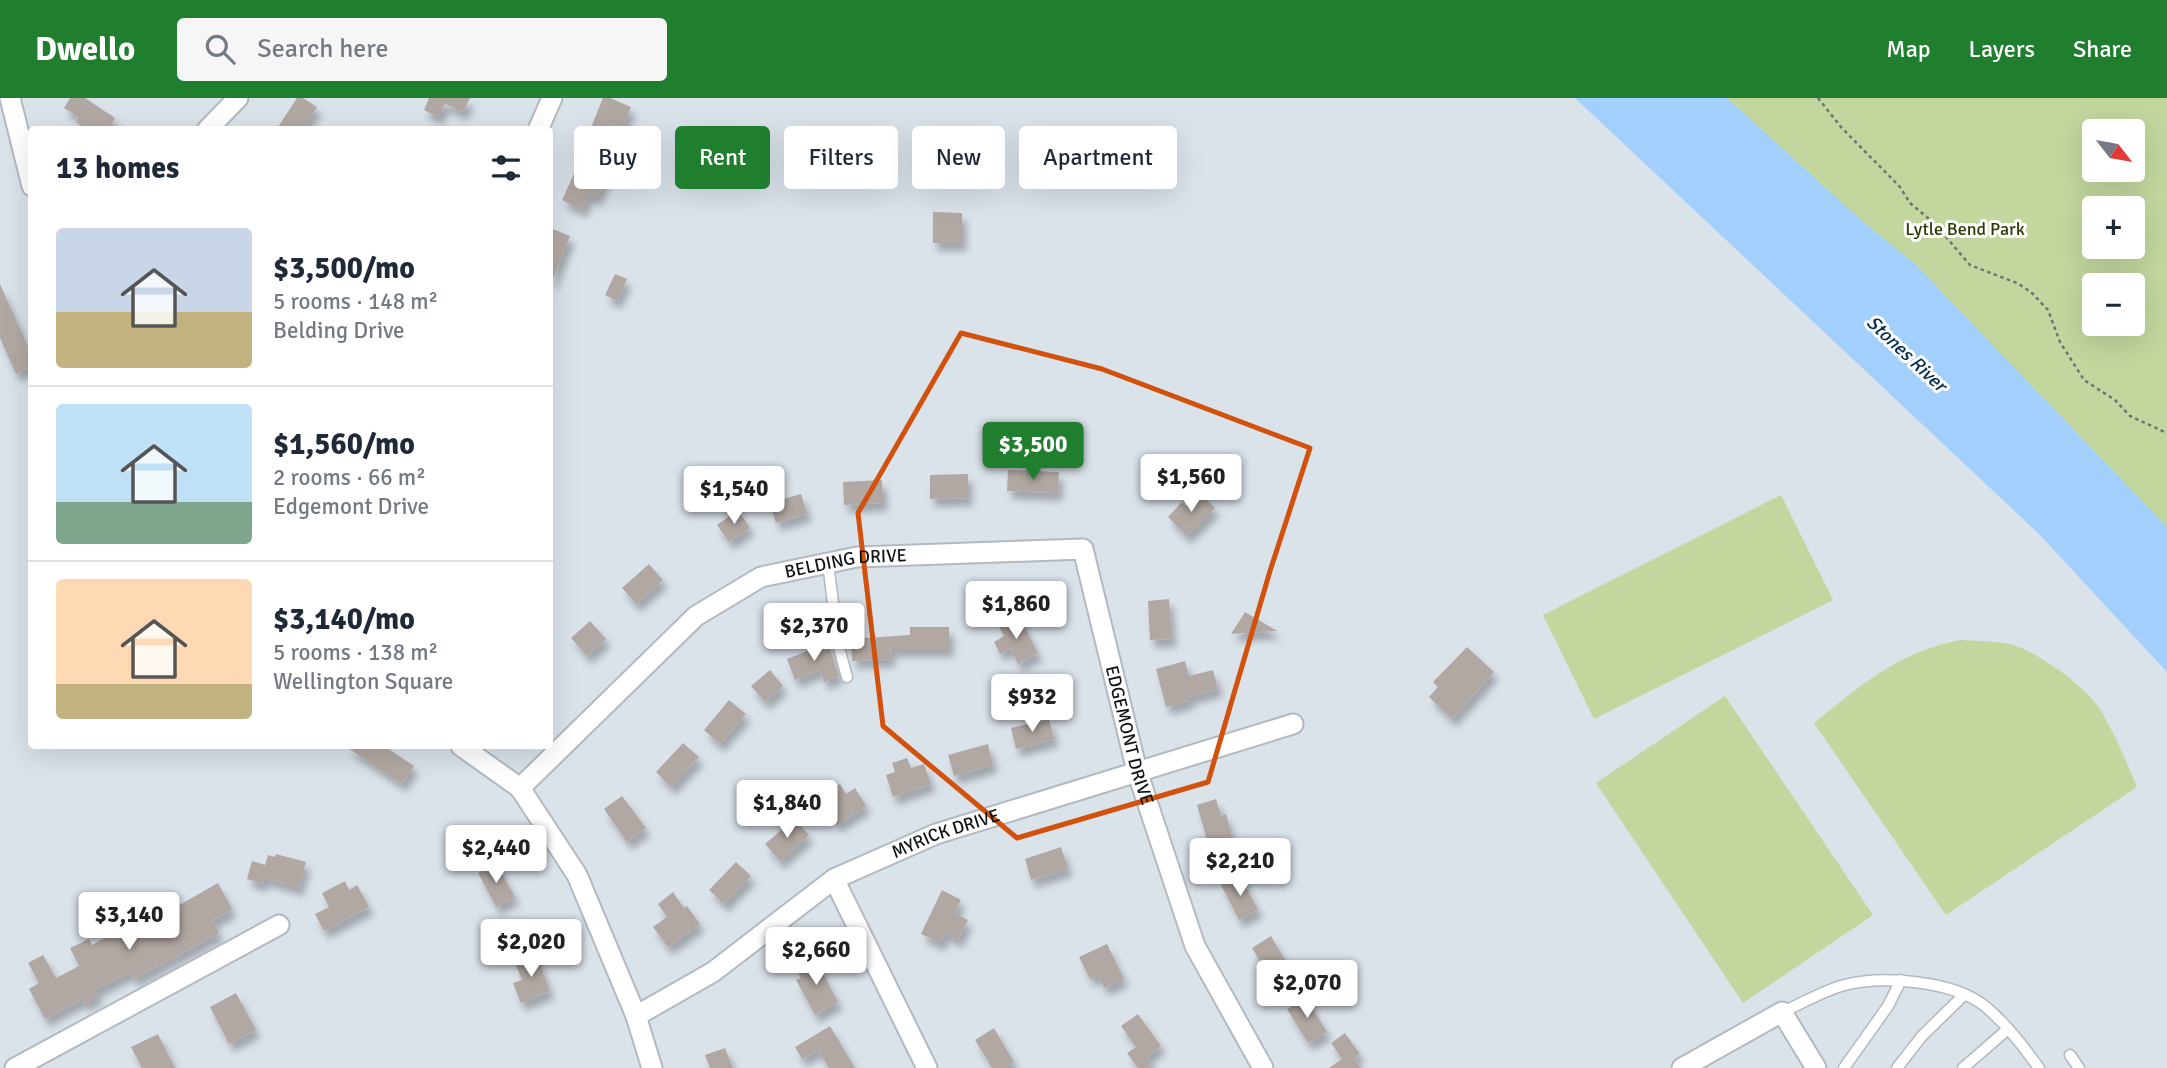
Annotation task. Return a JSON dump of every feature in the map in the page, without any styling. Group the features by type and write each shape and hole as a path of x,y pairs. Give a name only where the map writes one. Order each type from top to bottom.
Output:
{"street":[{"path":"10,98 28,170"},
{"path":"212,126 238,98"},
{"path":"540,126 552,98"},
{"name":"BELDING DRIVE","path":"520,788 696,616 761,577 857,557 1083,549"},
{"name":"EDGEMONT DRIVE","path":"1083,549 1137,771 1195,946 1263,1068"},
{"name":"MYRICK DRIVE","path":"636,1016 713,972 834,878 936,834 1293,724"},
{"path":"465,749 520,788 577,875 636,1016 652,1068"},
{"path":"834,878 927,1068"},
{"path":"15,1068 279,925"},
{"path":"1682,1068 1782,1013 1816,1068"}],"lane":[{"path":"828,563 838,644 847,677"},
{"path":"1844,1068 1888,1006 1901,980"},
{"path":"1782,1013 1839,987 1866,981 1901,980 1956,990 1984,1005 2020,1041 2036,1067"},
{"path":"1897,1068 1922,1036 1964,995"},
{"path":"1963,1068 2008,1029"},
{"path":"2070,1055 2078,1068"}],"path":[{"path":"1818,98 1840,127 1900,187 1910,203 1934,223 1970,265 2017,284 2031,292 2049,310 2060,342 2084,380 2115,400 2130,416 2167,433"}],"highlighted area":[{"path":"961,333 1102,369 1310,448 1270,571 1208,782 1017,838 883,726 858,513"}],"green space":[{"name":"Lytle Bend Park","path":"1636,98 2167,98 2167,619"},
{"path":"1781,495 1833,600 1594,719 1543,615"},
{"path":"1961,640 2003,643 2020,648 2046,661 2084,690 2100,709 2137,787 1946,915 1814,723 1882,671 1919,652"},
{"path":"1725,696 1873,915 1743,1003 1596,783"}],"water":[{"name":"Stones River","path":"1575,98 1727,98 1861,220 1916,265 2167,527 2167,672 2038,533"}],"building":[{"path":"70,98 85,98 115,118 110,126 82,126 76,122 79,117 64,108"},
{"path":"297,98 303,98 317,107 305,126 279,126"},
{"path":"429,98 470,98 463,112 445,104 438,117 424,110"},
{"path":"603,98 610,98 631,107 623,126 592,126"},
{"path":"574,174 574,189 601,189 597,198 589,195 582,210 562,200"},
{"path":"933,212 962,213 962,243 933,243"},
{"path":"553,229 570,236 553,278"},
{"path":"615,274 627,279 617,301 605,295"},
{"path":"0,284 28,346 28,368 16,374 0,338"},
{"path":"1008,470 1059,472 1058,493 1007,491"},
{"path":"968,474 968,498 930,499 930,475"},
{"path":"882,480 883,503 844,505 843,482"},
{"path":"1200,493 1215,508 1187,536 1168,517 1182,502 1186,506"},
{"path":"801,494 807,514 776,523 770,503"},
{"path":"738,510 750,528 729,542 717,525"},
{"path":"649,564 663,580 636,604 622,588"},
{"path":"1169,599 1172,639 1150,640 1148,601"},
{"path":"1245,612 1277,631 1231,634"},
{"path":"1019,616 1038,653 1018,664 1010,648 1000,654 994,642 1004,636 999,627"},
{"path":"590,621 606,639 587,656 571,638"},
{"path":"910,627 949,627 949,649 890,649 891,659 852,661 851,639 910,635"},
{"path":"828,643 839,676 824,682 820,670 795,680 787,659"},
{"path":"1467,647 1494,672 1452,719 1429,697 1438,687 1433,682"},
{"path":"1185,661 1189,676 1213,670 1218,689 1188,697 1189,701 1166,707 1156,669"},
{"path":"770,670 783,686 765,702 751,686"},
{"path":"729,700 746,714 720,744 704,730"},
{"path":"1049,719 1054,739 1016,749 1011,728"},
{"path":"683,743 699,757 671,787 656,772"},
{"path":"988,744 993,765 954,776 948,755"},
{"path":"350,749 388,749 414,766 402,784"},
{"path":"907,758 911,768 924,764 931,784 893,797 886,775 895,772 892,763"},
{"path":"840,784 846,794 855,788 866,806 837,825 823,804 833,798 829,790"},
{"path":"622,796 646,828 627,842 604,809"},
{"path":"1216,799 1221,816 1226,814 1232,836 1208,843 1197,805"},
{"path":"794,819 809,835 780,861 765,844"},
{"path":"1061,847 1068,869 1031,880 1025,859"},
{"path":"276,854 306,862 299,888 264,878 262,884 247,879 252,861 265,865 268,855 275,857"},
{"path":"736,862 751,876 724,904 709,890"},
{"path":"496,863 515,897 496,907 478,873"},
{"path":"1240,875 1258,910 1239,920 1221,885"},
{"path":"345,881 349,890 357,885 369,907 324,931 315,914 329,907 322,893"},
{"path":"218,883 232,909 212,921 219,933 134,979 131,972 95,990 98,996 84,1004 82,999 45,1019 29,989 39,983 28,963 43,955 56,978 79,966 70,948 89,939 92,945 126,926 134,939 165,922 158,910 173,902 176,907"},
{"path":"942,890 961,900 954,913 968,920 958,940 945,933 940,943 921,934"},
{"path":"673,892 700,924 668,947 653,927 667,917 658,904"},
{"path":"1271,936 1291,970 1272,981 1252,948"},
{"path":"1107,944 1124,979 1104,988 1098,975 1090,979 1079,957"},
{"path":"536,954 550,991 521,1003 513,983 522,980 515,963"},
{"path":"815,959 838,1002 815,1015 796,980 801,978 796,969"},
{"path":"236,993 256,1030 229,1044 210,1007"},
{"path":"1306,998 1327,1032 1308,1043 1287,1009"},
{"path":"1138,1014 1161,1046 1147,1056 1151,1063 1145,1068 1138,1068 1127,1053 1136,1047 1121,1026"},
{"path":"830,1026 855,1068 829,1068 818,1050 802,1059 795,1047"},
{"path":"994,1028 1014,1062 1004,1068 992,1068 975,1040"},
{"path":"1345,1033 1360,1054 1354,1058 1361,1068 1329,1068 1342,1059 1331,1043"},
{"path":"158,1034 175,1068 142,1068 131,1047"},
{"path":"725,1048 733,1068 710,1068 705,1055"}]}
